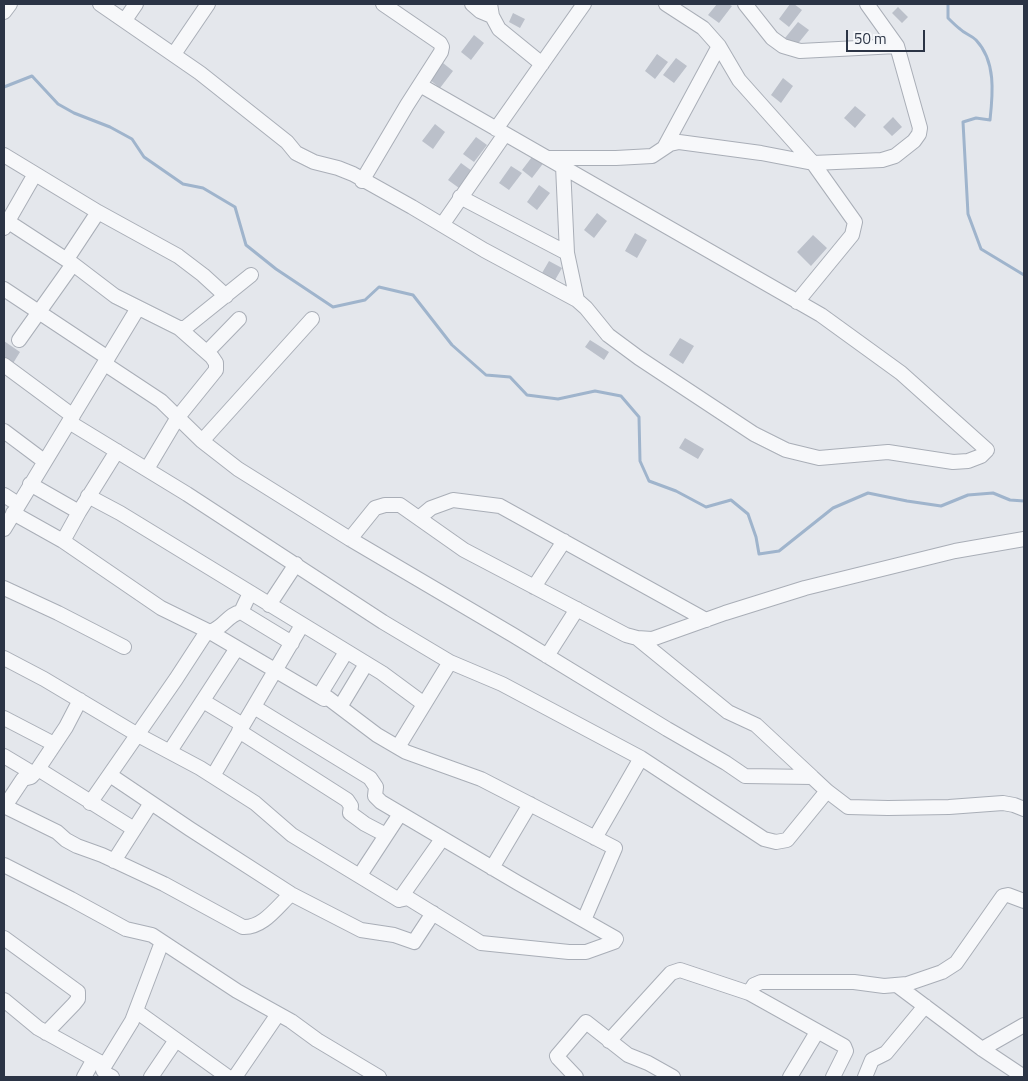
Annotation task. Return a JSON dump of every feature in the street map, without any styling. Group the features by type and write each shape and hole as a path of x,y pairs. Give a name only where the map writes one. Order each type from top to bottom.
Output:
{"street":[{"path":"4,12 10,4"},
{"path":"100,4 174,54 274,131 296,153 314,162 346,171 389,193 484,250 577,300 608,334 639,358 754,434 786,450 819,458 888,452 953,462 968,461 981,456 987,450 887,361 821,315 420,85"},
{"path":"125,20 136,4"},
{"path":"174,54 208,4"},
{"path":"362,180 441,52 442,47 440,43 382,4"},
{"path":"472,4 480,11 491,10 499,29 542,64"},
{"path":"442,225 542,64 584,4"},
{"path":"666,4 703,28 719,46 739,80 813,163 856,222 852,235 797,302"},
{"path":"745,4 772,38 783,46 800,51 897,46"},
{"path":"549,158 652,156 670,144 679,142 813,163 882,160 895,156 914,142 920,128 897,46 867,4"},
{"path":"664,148 719,46"},
{"path":"4,155 98,212 178,256 226,296"},
{"path":"563,166 567,254 577,300"},
{"path":"35,174 5,223 70,262 115,296 179,328 208,352 216,363 216,370 178,417 146,469"},
{"path":"460,197 567,254"},
{"path":"19,340 39,313 98,212"},
{"path":"179,328 186,328 252,275"},
{"path":"4,289 161,400 202,441 238,469 350,539 746,776 812,778"},
{"path":"4,529 138,308"},
{"path":"202,441 312,319"},
{"path":"208,352 239,320"},
{"path":"4,365 71,419 117,451 296,564 382,622 450,662 502,684 641,758 764,839 776,842 787,840 827,791"},
{"path":"4,431 44,461"},
{"path":"63,540 117,451"},
{"path":"30,484 79,512"},
{"path":"4,495 15,509 161,608 210,632 324,699 328,698 376,735 406,752 481,778 615,849 584,920"},
{"path":"88,496 120,513 366,664 424,704"},
{"path":"419,518 431,508 453,500 489,503 500,506 706,620"},
{"path":"350,539 375,508 385,505 400,505 464,550 626,634 638,638 652,639 804,588 955,551 1024,539"},
{"path":"534,587 564,541"},
{"path":"269,605 296,564"},
{"path":"4,588 124,647"},
{"path":"241,612 250,593"},
{"path":"547,656 577,609"},
{"path":"90,803 204,636 215,630 234,613 241,612 292,643"},
{"path":"213,776 302,625"},
{"path":"638,638 728,712 756,725 812,778 848,807 949,807 1003,803 1014,804 1024,809"},
{"path":"170,751 237,648"},
{"path":"319,696 346,652"},
{"path":"4,658 213,776 255,803 292,835 399,900 408,898 481,943 586,952 614,942 616,939 378,800 375,796 376,787 370,778 254,707"},
{"path":"398,747 450,662"},
{"path":"340,707 366,664"},
{"path":"80,700 66,727 36,772 31,777 23,779 4,806 58,832 66,840 77,846 114,860 164,884 243,927 252,928 260,923 291,894"},
{"path":"203,701 347,800 351,806 350,813 365,824 386,835"},
{"path":"4,718 54,744"},
{"path":"4,756 36,772 134,829"},
{"path":"595,838 641,758"},
{"path":"110,775 291,894 361,930 394,935 411,942 416,940 433,913"},
{"path":"114,860 150,802"},
{"path":"492,868 530,804"},
{"path":"360,875 400,814"},
{"path":"399,900 442,838"},
{"path":"4,865 126,929 152,936 237,991 291,1021 317,1040 379,1077"},
{"path":"749,993 754,985 761,982 854,982 884,986 907,984 942,972 956,963 1003,896 1008,895 1024,901"},
{"path":"4,938 78,992 78,999 46,1033"},
{"path":"84,1077 104,1067 126,1033 136,1012 162,942"},
{"path":"609,1041 671,973 680,970 749,993 844,1046 846,1051 833,1077"},
{"path":"898,986 982,1049 1024,1077"},
{"path":"4,1000 46,1033 104,1067"},
{"path":"865,1077 872,1060 886,1053 925,1006"},
{"path":"136,1012 228,1077"},
{"path":"235,1077 278,1014"},
{"path":"576,1077 557,1056 585,1022 628,1056 648,1063 673,1077"},
{"path":"982,1049 1024,1025"},
{"path":"790,1077 817,1032"},
{"path":"151,1077 176,1040"}],"building":[{"path":"717,4 732,6 719,23 708,15"},
{"path":"790,4 794,4 802,10 789,27 779,19"},
{"path":"898,7 908,17 902,23 892,13"},
{"path":"513,13 525,19 520,28 509,22"},
{"path":"798,22 809,30 796,46 785,38"},
{"path":"474,35 484,43 471,60 461,52"},
{"path":"657,54 668,62 655,79 645,71"},
{"path":"676,58 687,66 674,83 663,75"},
{"path":"443,63 453,71 440,88 430,80"},
{"path":"783,78 793,86 781,103 771,95"},
{"path":"855,106 866,115 855,128 844,118"},
{"path":"893,117 902,127 892,136 883,127"},
{"path":"435,124 445,132 433,149 422,141"},
{"path":"476,137 487,145 474,162 463,154"},
{"path":"535,153 545,161 532,178 522,170"},
{"path":"461,163 472,171 459,188 448,180"},
{"path":"511,166 522,173 509,190 499,183"},
{"path":"539,185 550,193 537,210 527,202"},
{"path":"597,213 607,221 594,238 584,230"},
{"path":"635,233 647,240 637,258 625,251"},
{"path":"813,235 827,248 811,266 797,252"},
{"path":"549,261 562,268 555,280 542,273"},
{"path":"680,338 694,346 683,364 669,355"},
{"path":"590,340 609,352 604,360 585,347"},
{"path":"4,341 20,352 12,365 4,359"},
{"path":"685,438 704,449 698,459 679,448"}],"waterway":[{"path":"948,4 948,18 962,31 974,38 982,48 987,58 992,78 990,120 976,118 963,122 968,214 981,249 1024,275"},
{"path":"4,87 32,76 58,104 132,139 144,157 183,184 203,188 235,207 246,245 276,269 333,307 365,300 379,287 413,295 452,345 486,375 510,377 527,395 558,399 595,391 621,396 639,417 640,461 649,481 676,491 706,507 731,500 748,514 756,537 759,554 779,551 833,508 868,493 941,506 968,495 993,493 1010,500 1024,501"}]}
